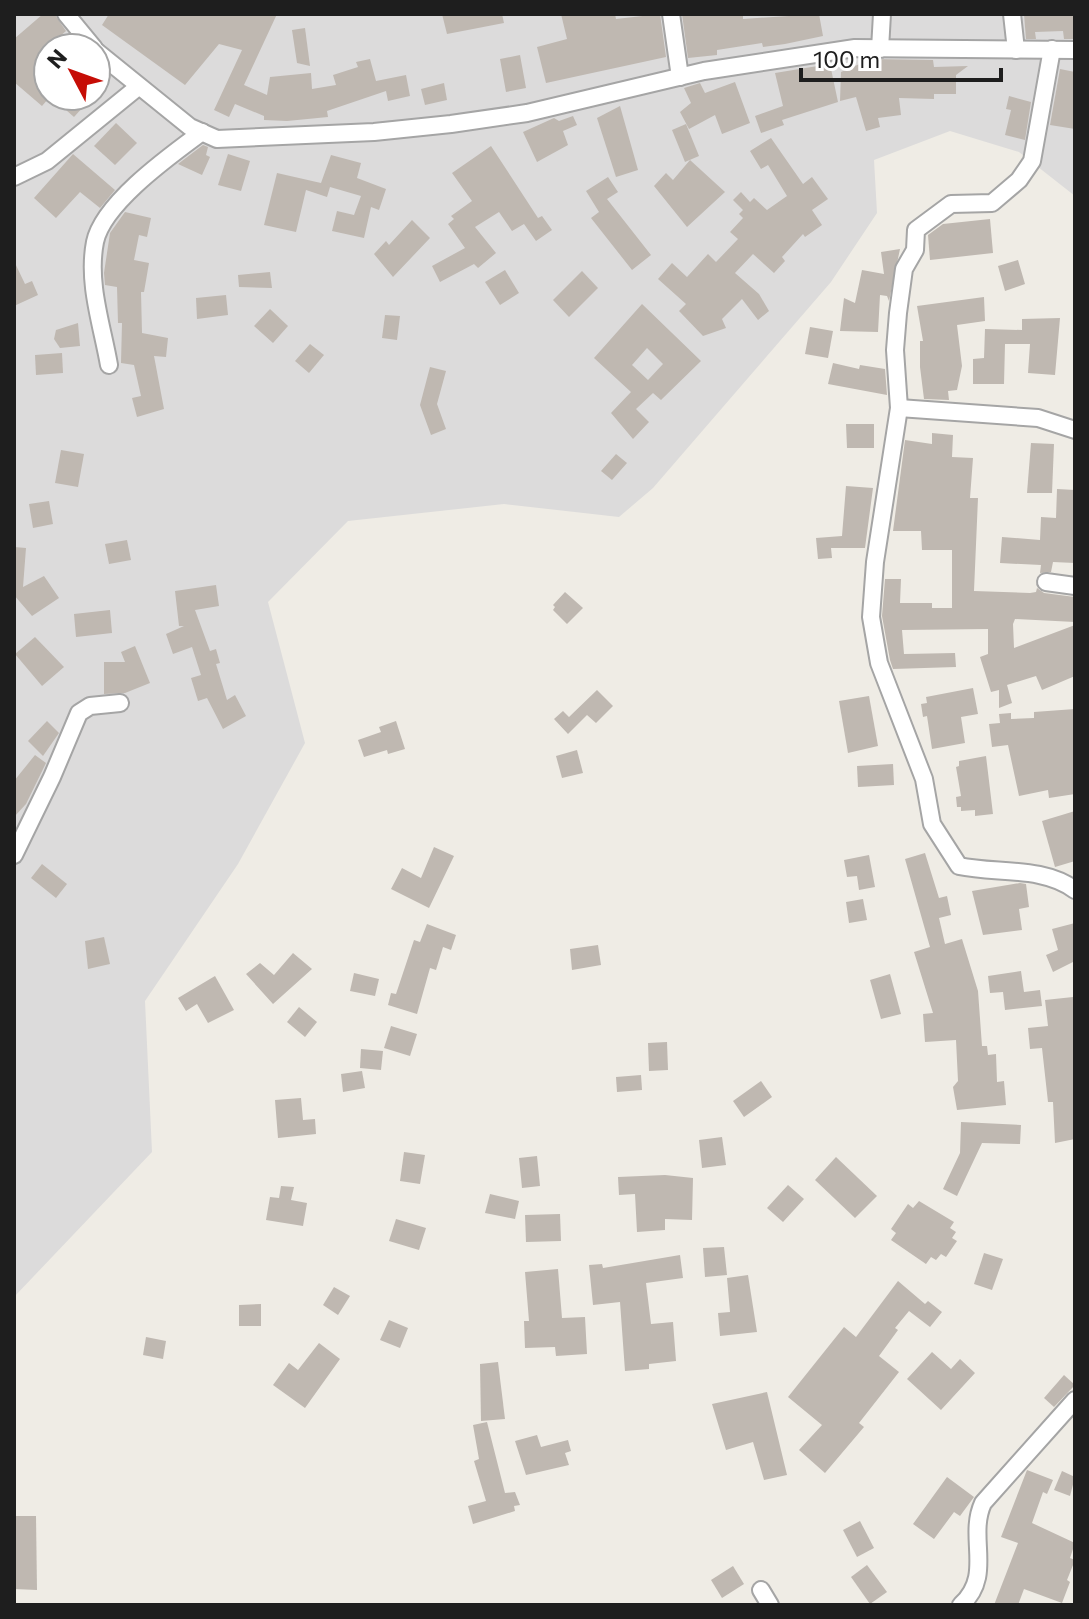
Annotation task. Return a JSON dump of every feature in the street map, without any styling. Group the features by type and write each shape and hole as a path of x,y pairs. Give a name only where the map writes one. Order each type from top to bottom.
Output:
{"street":[{"path":"671,14 680,77"},
{"path":"880,49 882,14"},
{"path":"1012,14 1016,50"},
{"path":"112,65 138,87 202,132 217,139 275,139 435,125 527,113 680,77 855,48 1075,50"},
{"path":"1052,49 1032,161 1019,180 992,203 951,204 916,230 915,250 904,269 895,350 899,408 875,562 871,617 879,663 924,779 932,824 959,866 1045,876 1064,882 1075,890"},
{"path":"14,177 47,161 138,87"},
{"path":"109,365 94,295 95,239 105,221 137,183 202,132"},
{"path":"899,408 1038,418 1075,430"},
{"path":"1046,582 1075,586"},
{"path":"14,855 79,713 90,706 120,703"},
{"path":"961,1605 978,1584 978,1514 983,1503 1075,1400"},
{"path":"761,1590 770,1605"}],"shaded area":[{"path":"14,14 1075,14 1075,196 1019,152 950,131 874,160 877,213 831,282 653,488 619,517 504,504 348,521 268,602 305,743 238,864 145,1001 152,1152 14,1297"}],"building":[{"path":"43,14 55,15 66,31 32,32 32,97 14,82 14,39"},
{"path":"109,14 277,14 244,85 267,95 270,77 311,73 312,89 336,85 333,75 358,67 356,62 370,59 376,81 406,75 410,96 388,101 386,91 327,111 328,117 287,121 264,120 264,116 235,104 229,117 214,110 242,50 219,44 185,85 102,25"},
{"path":"442,14 502,14 504,23 447,34"},
{"path":"561,14 615,14 616,19 660,14 666,57 546,83 537,47 567,39"},
{"path":"682,14 743,14 743,19 819,14 823,36 763,47 762,43 717,50 717,55 688,58"},
{"path":"1024,14 1075,14 1075,39 1064,39 1063,31 1035,32 1036,39 1026,39"},
{"path":"305,28 310,66 297,63 292,30"},
{"path":"520,55 526,88 506,92 500,59"},
{"path":"871,59 933,60 934,67 968,66 956,75 956,94 934,94 934,99 899,98 901,115 878,118 880,127 866,131 856,97 840,101 841,72"},
{"path":"830,64 838,102 782,120 784,125 761,133 755,116 783,106 775,73"},
{"path":"1060,69 1075,72 1075,129 1050,125"},
{"path":"735,82 750,123 722,134 715,115 689,129 680,112 691,103 684,88 700,83 705,93"},
{"path":"444,83 447,100 425,105 421,89"},
{"path":"1009,96 1031,102 1025,140 1005,135 1011,110 1006,109"},
{"path":"620,106 638,170 616,177 597,118"},
{"path":"573,116 577,125 563,131 568,145 537,162 523,132 554,118 559,121"},
{"path":"116,123 137,143 115,165 94,146"},
{"path":"686,124 699,156 685,162 672,130"},
{"path":"771,138 803,184 812,177 828,199 812,210 822,225 805,237 803,234 782,257 785,261 774,273 753,254 735,273 759,294 769,311 758,320 742,299 722,319 726,328 703,336 679,311 686,304 658,279 672,263 687,277 708,254 716,262 738,239 730,232 743,218 739,214 743,210 733,200 741,192 750,202 754,198 767,210 787,196 768,165 761,169 750,151"},
{"path":"203,145 208,147 206,155 210,157 202,175 178,164"},
{"path":"491,146 538,218 542,216 552,230 536,241 524,224 512,231 499,212 475,227 496,253 478,268 474,264 440,282 432,266 465,248 448,224 454,219 451,216 472,201 452,173"},
{"path":"73,154 115,190 100,208 80,192 56,218 34,198"},
{"path":"228,154 250,161 241,191 218,185"},
{"path":"331,155 361,163 357,178 386,189 379,210 371,207 364,238 332,231 337,211 354,215 361,196 330,187 327,197 306,190 296,232 264,225 277,173 321,183"},
{"path":"690,160 725,192 687,227 654,186 666,173 673,180"},
{"path":"608,177 618,192 607,199 651,255 632,270 591,218 599,212 586,191"},
{"path":"125,212 151,218 147,237 139,235 134,260 149,263 144,292 141,292 142,333 168,338 166,357 154,356 164,409 137,417 132,398 141,396 134,365 121,363 122,323 118,323 117,287 105,285 104,273 110,233"},
{"path":"990,219 993,253 930,260 928,235 943,224"},
{"path":"412,220 430,238 393,277 374,254 386,241 389,245"},
{"path":"900,249 889,301 887,296 880,295 878,332 840,331 844,298 855,303 862,270 884,274 881,252"},
{"path":"1018,260 1025,284 1005,291 998,266"},
{"path":"14,261 25,284 32,281 38,295 14,306"},
{"path":"505,270 519,293 500,305 485,282"},
{"path":"582,271 598,288 569,317 553,300"},
{"path":"270,272 272,288 239,287 238,275"},
{"path":"226,295 228,315 197,319 196,298"},
{"path":"984,297 985,321 957,325 962,366 957,390 948,391 949,400 924,399 920,367 920,341 923,341 917,306"},
{"path":"642,304 701,361 661,400 653,393 636,409 649,422 633,439 611,413 631,392 594,358","holes":["647,348 663,364 648,380 632,365"]},
{"path":"270,309 288,326 273,343 254,326"},
{"path":"385,315 400,316 397,340 382,338"},
{"path":"1060,318 1055,375 1028,373 1030,344 1005,344 1004,384 973,384 973,359 984,358 985,329 1022,330 1022,319"},
{"path":"78,323 80,346 60,348 54,339 56,330"},
{"path":"810,327 833,331 828,358 805,354"},
{"path":"310,344 324,355 309,373 295,361"},
{"path":"62,353 63,373 36,375 35,355"},
{"path":"833,363 859,369 860,365 885,369 887,395 828,384"},
{"path":"430,367 446,371 437,404 446,429 431,435 420,405"},
{"path":"846,424 874,424 874,448 847,448"},
{"path":"932,433 953,435 952,457 973,458 970,498 978,498 974,591 1030,593 1036,592 1037,588 1044,593 1075,597 1075,622 1015,619 1013,624 1014,648 1075,625 1075,676 1042,690 1036,676 1007,685 1012,703 999,708 999,690 991,692 980,657 988,654 988,629 902,630 904,654 955,653 956,667 893,669 890,660 882,616 885,579 901,579 900,603 932,603 932,608 952,608 952,550 922,550 921,531 893,531 905,440 932,444"},
{"path":"1031,443 1054,444 1052,493 1027,493"},
{"path":"61,450 84,454 78,487 55,483"},
{"path":"616,454 627,463 612,480 601,471"},
{"path":"846,486 873,488 865,548 831,548 832,558 818,559 816,538 842,536"},
{"path":"1057,489 1075,490 1075,563 1053,562 1051,572 1040,573 1041,565 1000,563 1002,537 1040,540 1041,517 1056,518"},
{"path":"49,501 53,524 33,528 29,504"},
{"path":"127,540 131,560 109,564 105,544"},
{"path":"14,547 26,548 23,587 44,576 59,598 32,616 14,595"},
{"path":"216,585 219,606 195,610 210,651 216,649 220,663 216,664 227,700 235,695 246,716 223,729 207,698 198,701 191,678 201,675 192,647 173,654 166,634 184,626 179,626 175,591"},
{"path":"565,592 583,608 567,624 553,610 553,605"},
{"path":"110,610 112,633 76,637 74,614"},
{"path":"35,637 64,667 42,686 15,654"},
{"path":"135,646 150,683 125,693 104,694 104,662 125,662 121,652"},
{"path":"973,688 978,714 961,717 965,743 932,749 927,716 923,717 921,704 927,703 926,697"},
{"path":"597,690 613,706 596,723 587,715 568,734 554,719 563,711 569,717"},
{"path":"869,696 878,746 848,753 839,701"},
{"path":"1075,709 1075,794 1049,798 1048,790 1019,796 1008,745 992,747 989,724 1000,723 999,714 1011,713 1011,719 1034,718 1034,712"},
{"path":"47,721 59,733 43,756 28,741"},
{"path":"396,721 405,749 388,754 387,750 364,757 358,740 381,732 379,727"},
{"path":"577,750 583,773 562,778 556,756"},
{"path":"35,755 46,763 26,804 14,817 14,781"},
{"path":"986,756 993,814 975,816 975,810 961,811 961,807 957,807 956,797 961,796 956,767 959,761"},
{"path":"893,764 894,785 858,787 857,766"},
{"path":"1075,811 1075,861 1055,867 1042,821"},
{"path":"434,847 454,856 429,908 391,889 402,868 421,878"},
{"path":"925,853 939,898 947,896 951,915 939,918 945,944 962,939 978,991 982,1046 987,1046 988,1055 996,1054 997,1082 1004,1081 1006,1105 957,1110 953,1087 958,1081 956,1040 925,1042 923,1014 933,1013 914,952 930,947 905,859"},
{"path":"869,855 875,887 859,890 857,876 847,877 844,860"},
{"path":"42,864 67,884 56,898 31,878"},
{"path":"1026,884 1029,907 1019,909 1022,930 983,935 972,891"},
{"path":"863,899 867,920 849,923 846,902"},
{"path":"1075,923 1075,961 1053,972 1046,955 1058,950 1052,929"},
{"path":"427,924 456,935 451,950 443,947 436,970 430,968 417,1014 388,1005 391,993 396,994 414,940 420,942"},
{"path":"104,937 110,964 88,969 85,941"},
{"path":"598,945 601,965 572,970 570,949"},
{"path":"293,953 312,969 273,1004 246,974 260,963 274,975"},
{"path":"1021,971 1024,992 1040,990 1042,1006 1005,1010 1003,992 990,993 988,976"},
{"path":"354,973 379,979 375,996 350,991"},
{"path":"890,974 901,1014 881,1019 870,980"},
{"path":"215,976 234,1010 208,1023 197,1004 186,1011 178,998"},
{"path":"1073,997 1075,1139 1055,1143 1053,1102 1048,1102 1042,1048 1030,1049 1028,1028 1048,1026 1045,1000"},
{"path":"299,1007 317,1022 305,1037 287,1022"},
{"path":"391,1026 417,1034 410,1056 384,1048"},
{"path":"667,1042 668,1070 649,1071 648,1043"},
{"path":"361,1049 383,1051 381,1070 360,1068"},
{"path":"362,1071 365,1088 343,1092 341,1074"},
{"path":"641,1075 642,1090 617,1092 616,1077"},
{"path":"761,1081 772,1097 744,1117 733,1101"},
{"path":"301,1098 303,1120 315,1119 316,1134 278,1138 275,1100"},
{"path":"961,1122 1021,1125 1020,1144 982,1143 957,1196 943,1189 960,1153"},
{"path":"722,1137 726,1165 702,1168 699,1140"},
{"path":"404,1152 425,1155 420,1184 400,1181"},
{"path":"537,1156 540,1186 522,1188 519,1158"},
{"path":"836,1157 877,1196 855,1218 815,1180"},
{"path":"665,1175 693,1178 692,1220 665,1219 665,1230 637,1232 635,1194 619,1195 618,1177"},
{"path":"788,1185 804,1199 783,1222 767,1208"},
{"path":"281,1186 294,1187 291,1200 307,1203 303,1226 266,1220 270,1197 279,1198"},
{"path":"490,1194 519,1201 515,1219 485,1213"},
{"path":"919,1201 954,1222 950,1228 956,1232 952,1238 957,1241 946,1257 941,1254 936,1260 931,1257 926,1264 891,1240 896,1233 891,1229 908,1204 913,1208"},
{"path":"560,1214 561,1241 526,1242 525,1215"},
{"path":"396,1219 426,1228 419,1250 389,1241"},
{"path":"724,1247 727,1275 705,1277 703,1248"},
{"path":"984,1253 1003,1259 992,1290 974,1284"},
{"path":"680,1255 683,1278 646,1283 651,1324 673,1322 676,1361 649,1364 649,1369 625,1371 620,1302 593,1305 589,1265 602,1264 603,1268"},
{"path":"558,1269 562,1318 585,1317 587,1354 556,1356 555,1347 525,1348 524,1321 529,1321 525,1272"},
{"path":"748,1275 757,1332 720,1336 718,1313 730,1312 727,1278"},
{"path":"898,1281 925,1304 928,1301 942,1312 930,1327 909,1311 895,1328 898,1330 879,1356 899,1372 859,1423 864,1427 825,1473 799,1450 822,1425 788,1397 844,1327 856,1337"},
{"path":"334,1287 350,1296 338,1315 323,1305"},
{"path":"261,1304 261,1326 239,1326 239,1305"},
{"path":"389,1320 408,1328 400,1348 380,1340"},
{"path":"146,1337 166,1341 163,1359 143,1355"},
{"path":"319,1343 340,1359 305,1408 273,1385 289,1363 298,1370"},
{"path":"932,1352 951,1369 960,1359 975,1373 941,1410 907,1379"},
{"path":"498,1362 505,1419 481,1421 480,1364"},
{"path":"1064,1375 1075,1385 1054,1407 1044,1398"},
{"path":"767,1392 787,1475 764,1480 753,1442 726,1450 712,1404"},
{"path":"487,1422 505,1493 515,1492 520,1505 514,1506 515,1511 473,1524 468,1506 486,1501 474,1461 479,1459 473,1425"},
{"path":"537,1435 541,1447 568,1440 571,1451 565,1453 569,1465 526,1475 515,1441"},
{"path":"1027,1470 1053,1480 1047,1494 1043,1492 1032,1523 1075,1543 1070,1558 1075,1560 1067,1580 1070,1582 1062,1603 1024,1589 1018,1605 994,1605 1018,1543 1001,1537"},
{"path":"1062,1471 1075,1477 1070,1496 1054,1490"},
{"path":"947,1477 974,1497 960,1516 954,1512 934,1539 913,1524"},
{"path":"14,1516 36,1516 37,1590 14,1589"},
{"path":"860,1521 874,1548 857,1557 843,1530"},
{"path":"867,1565 887,1592 870,1604 851,1577"},
{"path":"733,1566 744,1584 722,1598 711,1580"}]}
